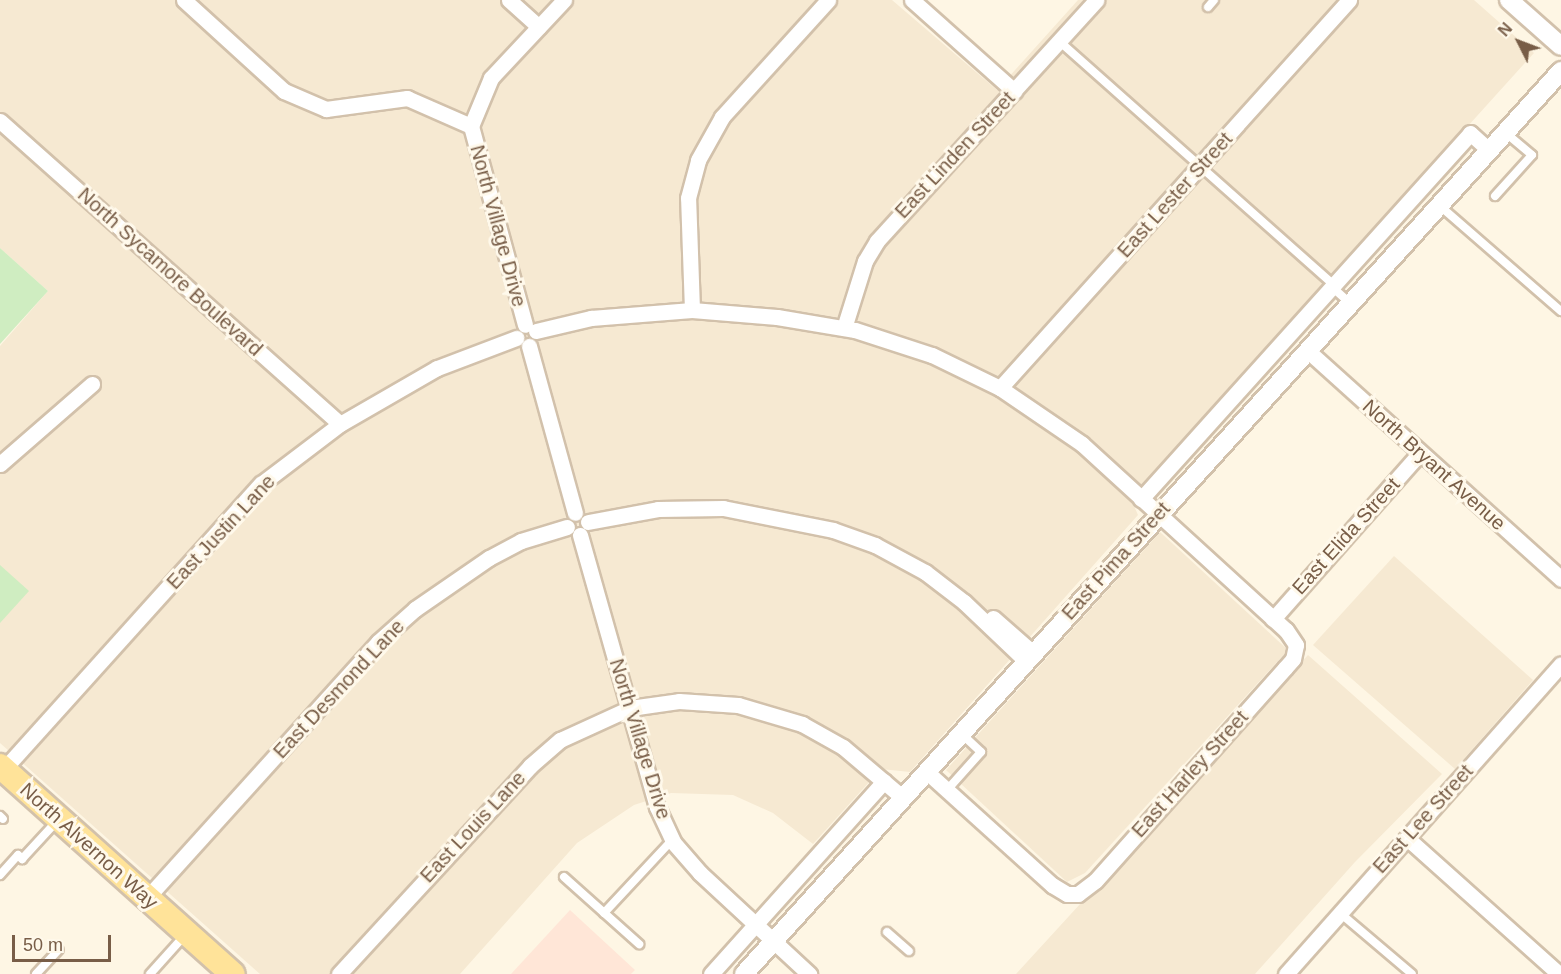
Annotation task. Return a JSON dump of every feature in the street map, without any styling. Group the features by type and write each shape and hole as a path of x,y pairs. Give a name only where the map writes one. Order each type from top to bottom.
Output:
{"main road":[{"name":"North Alvernon Way","path":"2,768 146,899 233,974"}],"street":[{"path":"184,0 285,91 326,109 407,98 471,126 491,78 564,0"},
{"path":"509,0 539,27"},
{"path":"692,310 688,198 698,160 722,117 828,0"},
{"path":"912,0 1014,91"},
{"name":"East Linden Street","path":"844,328 865,261 877,241 1096,0"},
{"name":"East Lester Street","path":"1000,388 1349,0"},
{"path":"1518,3 1561,46"},
{"name":"East Pima Street","path":"744,974 1561,71"},
{"name":"North Sycamore Boulevard","path":"0,121 340,424"},
{"name":"North Village Drive","path":"471,126 577,524 657,807 672,840 700,873 773,942"},
{"name":"East Pima Street","path":"1141,499 1470,133 1490,150"},
{"name":"East Justin Lane","path":"2,768 261,484 340,424 437,368 526,335 591,318 692,310 777,317 844,328 932,355 1000,388 1082,444 1293,638 1296,649"},
{"name":"North Bryant Avenue","path":"1307,351 1561,579"},
{"path":"0,464 92,384"},
{"name":"East Elida Street","path":"1273,619 1420,453"},
{"name":"East Desmond Lane","path":"146,899 378,642 415,609 464,572 510,547 577,524 658,509 723,508 776,516 875,545 925,572 1030,657"},
{"name":"East Harley Street","path":"947,790 1052,885 1067,894 1078,894 1095,881 1285,668 1296,649"},
{"name":"East Lee Street","path":"1286,974 1561,664"},
{"name":"East Louis Lane","path":"339,974 530,766 560,740 630,708 678,700 738,705 801,724 843,747 902,797"},
{"path":"926,771 947,790"},
{"path":"711,974 884,782"},
{"path":"1407,838 1559,974"},
{"path":"773,942 809,974"}],"lane":[{"path":"1208,7 1214,0"},
{"path":"1059,41 1202,166 1350,303"},
{"path":"1494,196 1532,155 1505,132"},
{"path":"1439,205 1561,311"},
{"path":"947,790 981,752 960,733"},
{"path":"0,875 18,855 22,859 59,819"},
{"path":"604,913 672,840"},
{"path":"564,877 639,944"},
{"path":"1340,913 1412,974"},
{"path":"887,932 909,951"},
{"path":"150,974 187,933"},
{"path":"36,974 58,950"}],"shaded area":[{"path":"0,0 892,0 997,90 1078,0 1474,0 1534,53 1131,499 1138,515 910,772 881,769 813,844 773,813 733,795 671,793 634,805 577,843 460,974 260,974 0,743 0,346 48,291 0,248"},
{"path":"1160,532 1288,650 1085,873 1067,882 946,770"},
{"path":"1394,556 1533,680 1455,769 1313,645"},
{"path":"1308,655 1442,774 1355,862 1255,974 1016,974"},
{"path":"570,910 635,970 631,974 511,974"}],"green space":[{"path":"0,248 48,291 0,344"},
{"path":"0,565 29,591 0,623"}]}
